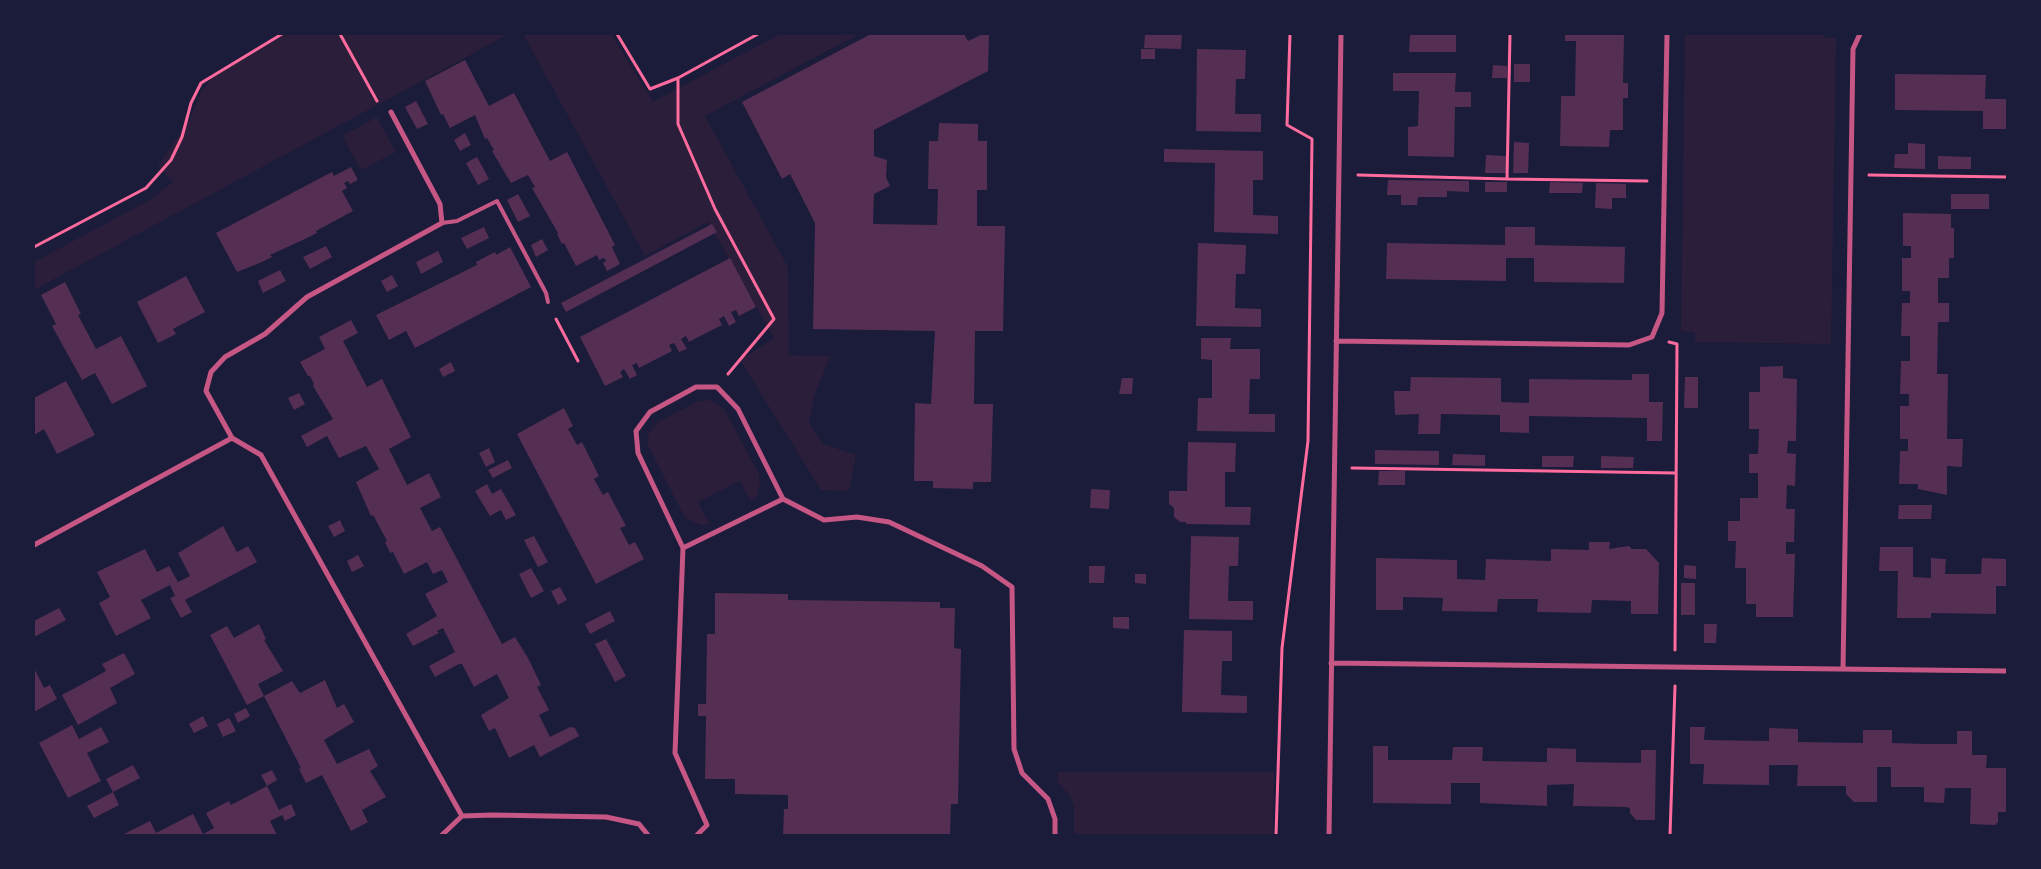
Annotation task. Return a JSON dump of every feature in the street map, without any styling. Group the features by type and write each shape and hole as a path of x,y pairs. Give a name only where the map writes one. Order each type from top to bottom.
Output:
{"street":[{"path":"1329,835 1341,34"},
{"path":"1336,341 1629,345 1652,337 1662,313 1667,34"},
{"path":"1843,669 1853,49 1860,34"},
{"path":"391,112 440,204 442,223 307,297 266,334 225,357 211,372 206,391 232,438 261,455 462,816"},
{"path":"696,835 707,825 675,752 683,548 638,453 636,431 650,412 688,391 696,387 716,387 738,409 783,500 824,520 857,517 890,522 982,566 1012,587 1014,749 1022,773 1048,799 1055,819 1055,835"},
{"path":"34,545 232,438"},
{"path":"683,548 783,500"},
{"path":"1331,663 2007,671"},
{"path":"442,835 462,816 492,815 606,817 639,824 648,835"}],"lane":[{"path":"442,223 457,221 497,200 546,292 548,302"}],"path":[{"path":"34,247 146,188 171,160 182,137 191,103 201,83 282,34"},
{"path":"340,34 380,105 391,112"},
{"path":"617,34 650,89 678,78 758,34"},
{"path":"1276,835 1282,648 1308,441 1312,139 1287,125 1290,34"},
{"path":"1508,179 1510,34"},
{"path":"678,78 678,124 715,209 774,319 716,387"},
{"path":"1339,175 1664,182"},
{"path":"1851,175 2007,176"},
{"path":"548,302 578,361"},
{"path":"1652,337 1677,344 1675,667 1670,835"},
{"path":"1334,468 1676,474"}],"shaded area":[{"path":"285,34 509,34 34,290 34,262 148,201 173,182 158,166 190,119 201,92 215,75 238,59"},
{"path":"523,34 611,34 653,102 780,34 859,34 705,116 788,267 789,355 830,356 814,397 809,423 823,444 856,455 849,491 821,490 740,360 774,338 708,222 645,256"},
{"path":"1685,34 1824,34 1824,38 1836,38 1831,344 1695,342 1695,332 1681,331"},
{"path":"377,117 396,152 361,170 342,136"},
{"path":"712,400 724,409 759,474 760,481 757,496 751,501 740,481 698,502 710,524 701,525 687,519 683,514 647,443 649,433 658,422 698,401"},
{"path":"1058,772 1274,772 1273,835 1074,835 1074,806 1070,796 1057,781"}],"building":[{"path":"871,34 964,34 968,41 983,34 989,34 988,71 874,130 874,156 887,160 886,177 890,186 874,194 873,224 937,225 938,189 928,189 929,141 938,141 939,123 978,124 978,141 987,141 987,190 977,190 977,226 1005,226 1003,331 975,331 974,404 993,404 991,482 973,482 973,489 933,488 933,481 914,481 915,403 931,404 935,331 813,329 815,223 790,174 782,179 742,102"},
{"path":"1145,34 1182,34 1181,49 1144,48"},
{"path":"1410,34 1456,34 1456,52 1409,52"},
{"path":"1565,34 1624,34 1623,83 1628,83 1628,98 1623,98 1623,130 1610,130 1609,147 1560,146 1561,96 1575,96 1576,41 1565,41"},
{"path":"1141,49 1155,49 1155,59 1141,59"},
{"path":"1197,49 1246,50 1245,79 1236,79 1235,114 1261,114 1261,132 1196,131"},
{"path":"465,60 489,106 514,93 550,161 567,152 615,245 612,247 620,264 607,271 603,263 606,261 604,258 599,260 597,255 576,266 532,188 535,187 528,175 511,183 492,151 494,150 487,138 485,139 475,115 450,128 443,114 441,115 425,81"},
{"path":"1514,64 1530,64 1530,82 1514,82"},
{"path":"1493,65 1507,66 1507,78 1492,78"},
{"path":"1393,73 1456,73 1455,92 1471,92 1471,107 1455,107 1454,157 1408,156 1408,127 1418,126 1419,91 1393,91"},
{"path":"1895,74 1986,75 1985,99 2007,99 2007,129 1983,129 1983,111 1895,110"},
{"path":"416,101 428,124 417,129 405,107"},
{"path":"465,133 471,145 460,151 454,140"},
{"path":"1514,142 1529,143 1528,173 1513,173"},
{"path":"1908,143 1925,144 1925,169 1894,168 1895,154 1908,154"},
{"path":"1164,149 1263,151 1263,180 1253,180 1253,215 1278,216 1278,234 1214,232 1215,163 1164,162"},
{"path":"1486,155 1506,156 1506,173 1485,173"},
{"path":"1938,156 1971,157 1971,169 1938,169"},
{"path":"477,157 489,179 478,185 466,163"},
{"path":"351,167 358,180 350,184 348,181 344,183 347,188 342,191 353,211 316,231 317,233 270,255 272,257 237,272 216,233 332,172 334,176"},
{"path":"1388,180 1469,181 1469,192 1447,191 1447,197 1418,197 1417,205 1401,205 1401,195 1387,195"},
{"path":"1485,182 1507,182 1507,192 1485,192"},
{"path":"1550,182 1583,183 1582,193 1549,193"},
{"path":"1596,183 1626,184 1626,198 1612,198 1612,209 1595,208"},
{"path":"518,194 530,216 518,222 507,200"},
{"path":"1951,194 1989,194 1989,209 1951,209"},
{"path":"1903,213 1951,214 1951,228 1954,228 1954,258 1949,258 1949,278 1938,278 1938,303 1949,303 1949,322 1938,322 1937,374 1948,374 1947,439 1963,439 1962,467 1947,466 1947,495 1918,489 1918,484 1899,484 1900,451 1908,451 1908,439 1900,439 1900,406 1909,406 1909,394 1900,394 1901,361 1910,361 1910,336 1901,336 1902,303 1910,303 1910,291 1902,291 1902,258 1911,258 1911,246 1903,246"},
{"path":"712,224 717,232 566,312 561,303"},
{"path":"484,227 489,238 467,249 461,238"},
{"path":"1505,227 1535,227 1535,245 1625,247 1624,283 1534,282 1534,258 1506,258 1506,281 1386,279 1387,243 1505,245"},
{"path":"542,239 548,250 536,257 531,245"},
{"path":"1198,243 1246,245 1245,274 1236,274 1235,308 1261,309 1261,327 1196,326"},
{"path":"326,246 332,257 310,269 303,257"},
{"path":"510,247 531,287 415,348 406,331 389,340 376,315 477,265 476,262 495,252 496,255"},
{"path":"438,251 443,262 421,274 416,262"},
{"path":"730,258 756,307 739,316 736,310 731,312 736,322 729,326 724,316 719,319 722,325 689,342 686,336 681,339 687,349 679,352 674,343 669,345 672,351 639,368 637,363 632,365 637,375 630,379 624,369 620,372 623,377 605,386 580,337"},
{"path":"280,270 286,281 263,293 258,281"},
{"path":"392,275 398,286 387,292 381,281"},
{"path":"186,276 205,312 173,329 176,334 158,343 137,302"},
{"path":"65,282 81,314 78,315 96,349 121,336 147,386 112,404 95,373 82,380 52,326 56,324 41,295"},
{"path":"351,320 358,333 343,341 367,387 382,379 411,437 389,449 407,485 429,473 441,497 420,508 432,531 440,527 502,644 515,637 528,658 541,685 537,687 549,710 539,715 550,737 570,727 575,728 579,736 540,757 534,745 509,758 495,728 489,731 481,715 509,698 497,674 474,687 462,664 435,677 429,666 455,652 443,628 437,631 439,633 413,646 406,634 437,616 425,594 448,582 442,570 433,574 427,562 404,574 393,552 390,553 385,542 387,541 373,515 371,516 356,482 379,469 366,446 339,458 327,436 307,447 301,436 333,419 313,386 314,384 310,376 308,376 300,362 325,349 319,337"},
{"path":"1201,338 1231,338 1230,349 1260,349 1260,379 1250,379 1249,414 1275,414 1275,432 1197,431 1198,398 1212,398 1212,360 1201,359"},
{"path":"451,362 455,371 443,377 439,369"},
{"path":"1783,366 1783,378 1797,379 1796,441 1788,441 1787,453 1796,454 1795,486 1787,485 1786,509 1795,509 1794,542 1786,542 1786,554 1795,554 1793,617 1756,617 1756,604 1746,604 1746,568 1735,568 1736,541 1728,541 1728,521 1740,521 1740,498 1758,498 1758,473 1749,473 1749,454 1758,454 1759,429 1749,429 1749,392 1760,392 1760,367"},
{"path":"1632,374 1649,374 1649,402 1663,402 1662,441 1647,441 1647,418 1529,416 1529,433 1500,432 1500,415 1441,414 1440,434 1418,434 1419,414 1395,415 1394,391 1410,391 1411,377 1501,378 1501,402 1529,403 1529,379 1632,380"},
{"path":"1685,377 1698,377 1698,408 1684,408"},
{"path":"1122,378 1133,378 1132,394 1119,394"},
{"path":"66,381 95,435 57,454 44,429 34,435 34,398"},
{"path":"299,393 305,404 294,410 288,398"},
{"path":"564,408 573,426 568,429 577,445 582,442 599,476 594,479 603,495 608,492 626,526 620,528 629,545 635,542 644,559 596,584 517,434"},
{"path":"1188,442 1236,443 1235,472 1225,472 1225,507 1251,507 1250,525 1186,524 1186,522 1180,522 1174,517 1174,508 1169,504 1169,491 1187,491"},
{"path":"489,448 495,462 486,467 479,453"},
{"path":"1375,450 1439,451 1439,465 1375,464"},
{"path":"1453,454 1485,455 1485,466 1452,465"},
{"path":"1542,456 1574,456 1573,467 1542,467"},
{"path":"1601,456 1634,457 1633,468 1601,468"},
{"path":"508,460 512,468 493,478 488,470"},
{"path":"1379,471 1405,471 1405,485 1378,485"},
{"path":"487,484 492,494 501,489 516,515 506,520 501,510 490,516 475,491"},
{"path":"1091,489 1110,490 1109,509 1090,508"},
{"path":"1899,505 1932,505 1931,519 1898,519"},
{"path":"340,520 345,531 334,537 328,526"},
{"path":"223,526 237,552 248,546 257,562 185,600 192,612 181,618 170,598 175,596 170,585 141,600 151,618 116,636 99,603 110,597 97,572 145,549 157,572 169,566 178,582 190,576 178,553"},
{"path":"534,536 548,562 538,567 524,540"},
{"path":"1191,536 1239,537 1238,566 1229,566 1228,601 1253,601 1253,620 1189,619"},
{"path":"1589,542 1610,542 1609,549 1629,546 1632,549 1646,549 1659,563 1658,614 1631,614 1631,601 1592,600 1591,613 1537,612 1538,599 1498,599 1497,612 1442,611 1443,598 1403,597 1403,610 1376,610 1376,558 1457,560 1457,579 1485,580 1486,559 1551,561 1551,549 1589,550"},
{"path":"1880,547 1913,547 1913,577 1931,578 1931,558 1946,559 1945,574 1981,574 1982,558 2007,559 2007,586 1996,586 1996,614 1931,613 1931,618 1897,618 1898,571 1879,571"},
{"path":"358,555 364,566 352,572 347,561"},
{"path":"1684,565 1696,566 1696,579 1684,578"},
{"path":"1089,566 1105,566 1104,583 1089,583"},
{"path":"531,568 544,591 531,598 519,574"},
{"path":"1135,574 1146,574 1146,584 1135,583"},
{"path":"1681,583 1695,583 1695,615 1681,615"},
{"path":"560,587 567,600 558,605 551,591"},
{"path":"715,593 788,594 788,600 940,602 940,608 955,608 954,648 961,649 958,804 951,804 950,835 783,835 784,809 788,809 788,795 735,794 735,779 705,779 706,716 698,716 698,704 706,704 707,634 715,634"},
{"path":"59,608 66,620 34,637 34,621"},
{"path":"610,611 615,621 590,634 585,624"},
{"path":"1113,617 1129,617 1129,629 1113,628"},
{"path":"259,624 266,639 264,640 283,671 258,684 264,696 247,705 210,635 227,626 234,638"},
{"path":"1704,624 1717,624 1716,643 1704,643"},
{"path":"1184,630 1232,631 1232,661 1222,661 1221,695 1247,696 1247,713 1182,712"},
{"path":"606,639 626,676 615,682 595,644"},
{"path":"124,653 135,674 110,688 117,703 78,725 62,695 106,671 102,664"},
{"path":"34,668 44,688 50,685 57,699 34,712"},
{"path":"325,680 337,708 344,704 354,722 324,740 337,764 369,749 378,766 370,771 386,797 362,810 368,822 351,831 322,775 306,783 299,769 301,768 264,696 292,681 300,693"},
{"path":"246,708 250,716 238,723 234,714"},
{"path":"203,716 208,726 194,733 189,724"},
{"path":"229,718 236,731 223,737 217,724"},
{"path":"72,725 79,739 101,727 109,742 87,753 101,781 68,798 39,743"},
{"path":"1690,727 1705,727 1704,740 1769,741 1769,728 1798,729 1798,742 1863,743 1863,730 1892,730 1892,743 1924,744 1957,744 1957,731 1972,731 1972,755 1987,755 1986,768 2007,768 2007,812 1998,812 1998,822 1995,825 1970,824 1971,788 1945,788 1944,803 1924,802 1924,787 1891,787 1891,767 1877,767 1877,802 1854,802 1846,794 1846,786 1797,786 1798,765 1769,765 1769,785 1703,784 1704,764 1690,764"},
{"path":"1373,746 1388,746 1388,760 1452,760 1453,747 1483,747 1482,761 1547,762 1547,748 1576,749 1576,762 1641,763 1641,750 1656,750 1655,820 1636,820 1630,813 1630,808 1626,807 1573,806 1574,784 1547,785 1547,806 1480,803 1480,783 1451,783 1451,804 1373,803"},
{"path":"133,765 140,778 113,792 106,779"},
{"path":"272,770 277,780 267,786 261,775"},
{"path":"267,786 279,810 291,804 296,815 285,821 282,815 270,821 277,835 122,835 150,821 156,833 193,814 203,834 214,828 206,813 229,801 231,805"},
{"path":"113,792 119,805 94,818 87,806"}]}
